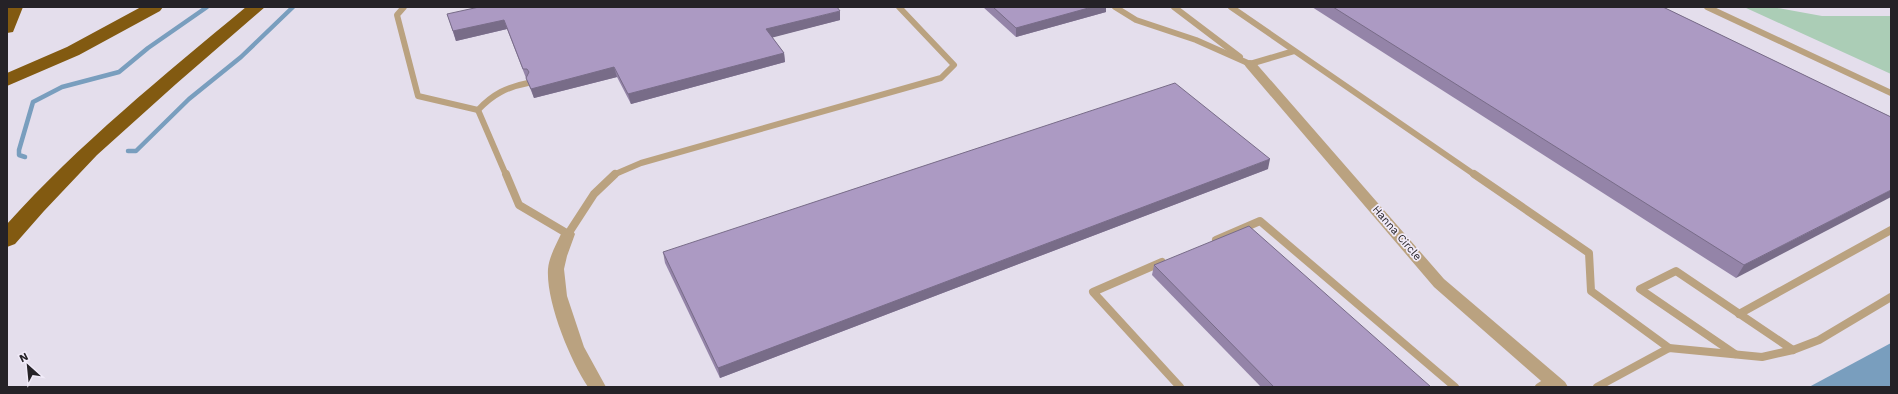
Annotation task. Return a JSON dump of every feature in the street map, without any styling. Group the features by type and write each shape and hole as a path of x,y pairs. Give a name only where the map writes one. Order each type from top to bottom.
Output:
{"highway":[{"path":"7,28 14,7"},
{"path":"7,80 104,35 154,7"},
{"path":"7,239 36,206 90,152 169,80 256,7"},
{"path":"234,26 259,7"}],"street":[{"name":"Hanna Circle","path":"1250,64 1439,284 1549,385"},
{"path":"568,234 557,263 558,290 581,362 596,387"}],"lane":[{"path":"404,7 397,15 418,96 478,110"},
{"path":"478,110 519,205 568,234 594,194 613,175 641,163 941,78 954,66 949,58 899,7"},
{"path":"1115,7 1136,20 1196,40 1250,64 1294,51"},
{"path":"1174,7 1250,64"},
{"path":"1231,7 1589,253 1591,291 1669,348 1762,357 1793,350 1819,340 1891,297"},
{"path":"1707,7 1891,93"},
{"path":"478,110 490,96 506,87 528,83"},
{"path":"1209,243 1260,221 1455,387"},
{"path":"1739,314 1891,230"},
{"path":"1173,258 1093,292 1180,387"},
{"path":"1735,354 1640,289 1676,271 1793,350"},
{"path":"1597,387 1669,348"}],"green space":[{"path":"1744,7 1772,7 1822,16 1891,16 1891,74"}],"water":[{"path":"1891,343 1891,387 1809,387"}],"building":[{"path":"479,7 837,7 840,11 766,29 784,53 628,94 614,67 531,89 526,78 529,72 527,69 523,69 504,20 453,31 447,14"},
{"path":"993,7 1092,7 1016,28"},
{"path":"1333,7 1663,7 1891,117 1891,190 1744,265"},
{"path":"1175,83 1270,159 718,368 663,252"},
{"path":"1249,226 1431,387 1274,387 1154,265"}],"waterway":[{"path":"25,157 19,155 19,150 33,102 62,87 119,72 148,48 207,7"},
{"path":"128,151 136,151 189,99 241,57 293,7"}]}
